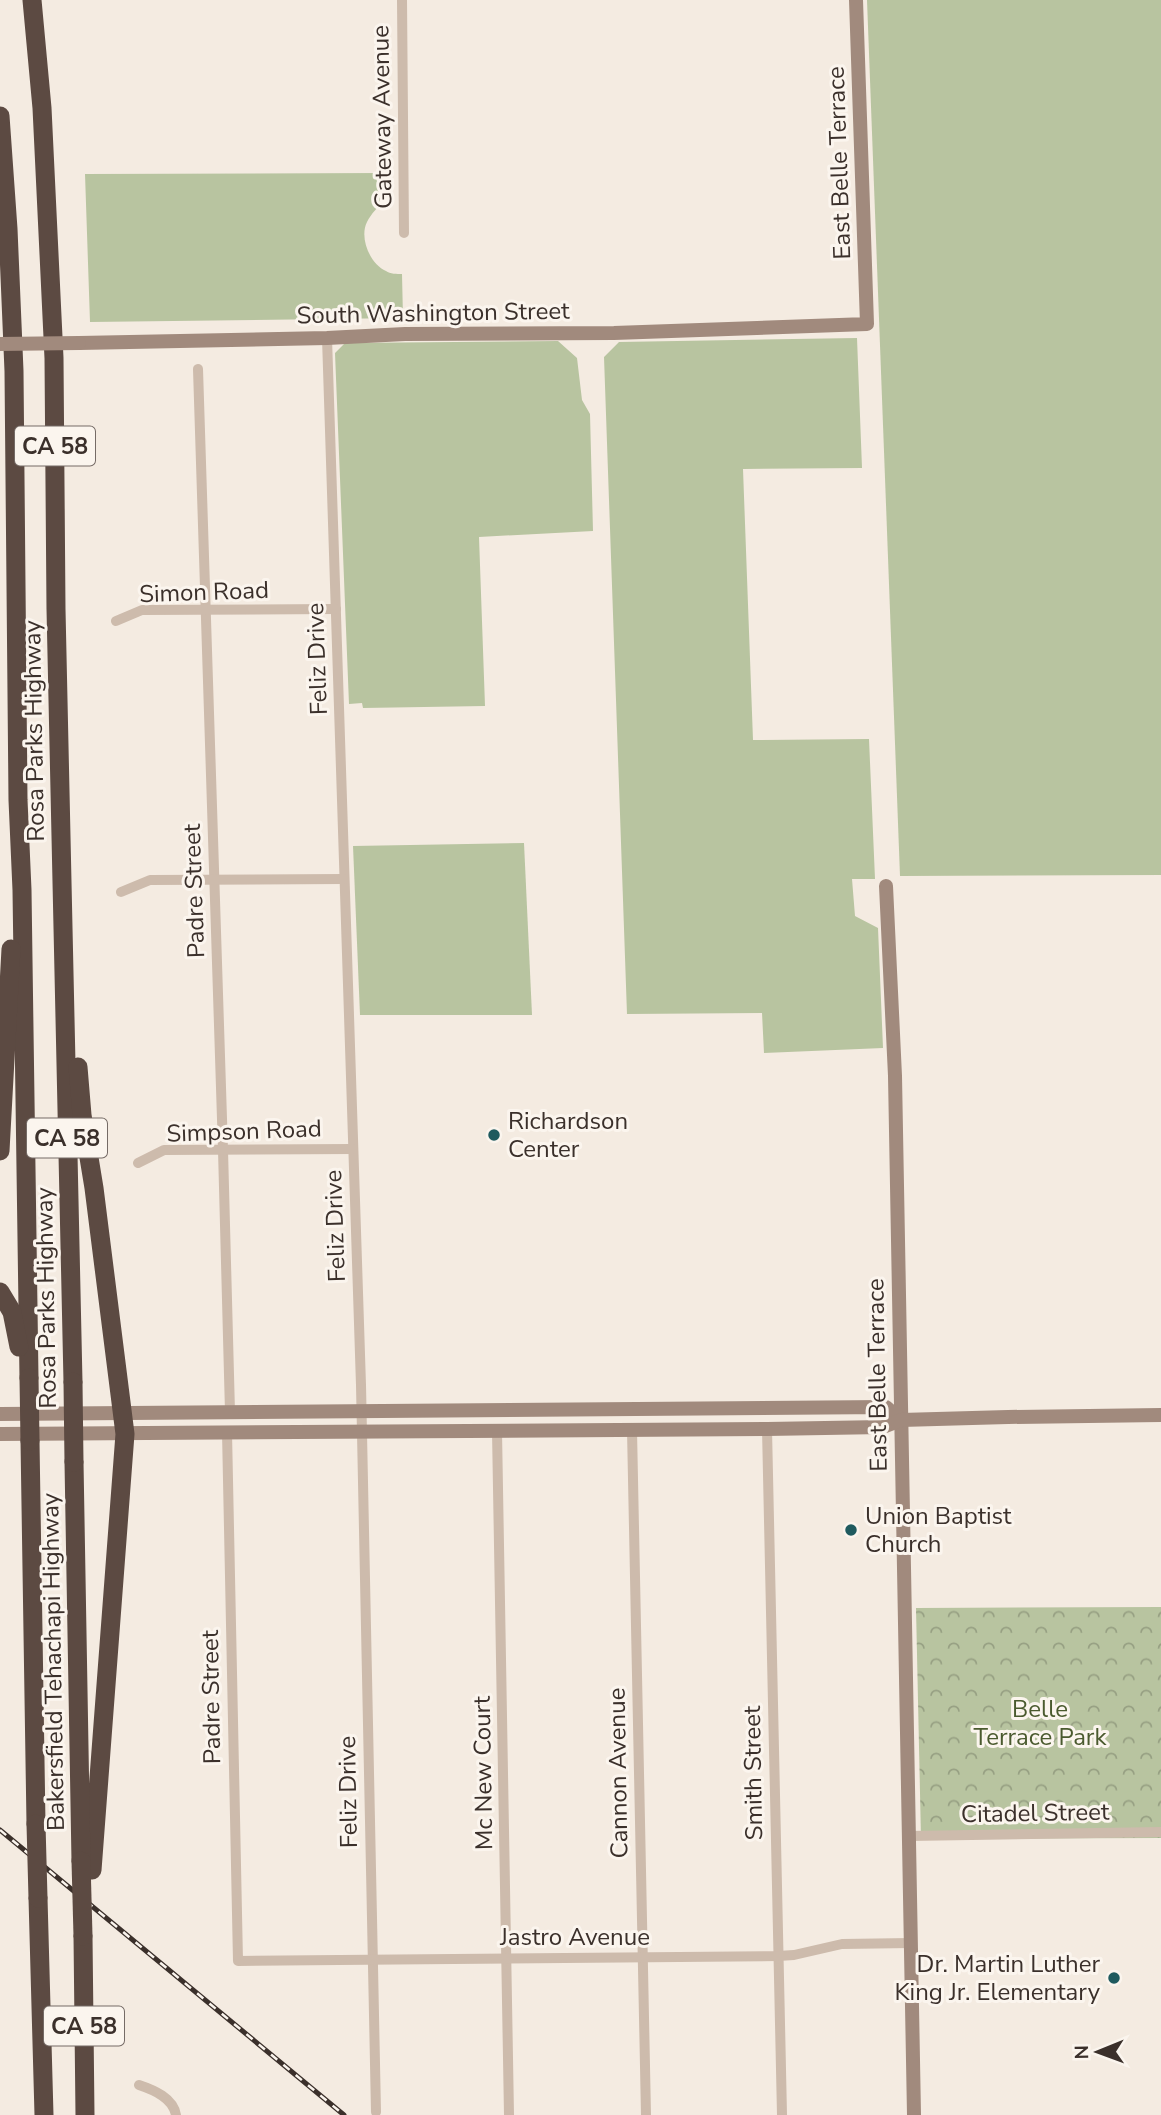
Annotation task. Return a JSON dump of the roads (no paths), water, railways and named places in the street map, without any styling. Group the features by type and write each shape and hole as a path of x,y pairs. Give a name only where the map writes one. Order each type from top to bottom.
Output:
{"highway":[{"name":"Rosa Parks Highway","path":"32,0 42,108 54,358 61,894 74,1462"},
{"name":"Rosa Parks Highway","path":"0,116 8,229 13,371 22,890 26,1379 31,1465 36,1824 44,2115"},
{"path":"0,1151 12,929 22,890"},
{"path":"61,894 73,934 82,1115 124,1424 87,1865"},
{"path":"0,1292 12,1312 26,1379"},
{"name":"Bakersfield Tehachapi Highway","path":"74,1462 87,1865"},
{"name":"CA 58","path":"85,2115 83,1936 87,1865"}],"street":[{"name":"Gateway Avenue","path":"402,0 404,233"},
{"name":"East Belle Terrace","path":"856,0 867,324"},
{"name":"South Washington Street","path":"0,344 405,334 614,333 867,324"},
{"name":"Feliz Drive","path":"327,338 362,1432 376,2112"},
{"name":"Padre Street","path":"198,369 230,1412"},
{"name":"Simon Road","path":"116,621 142,610 336,609"},
{"path":"121,892 150,880 344,879"},
{"name":"East Belle Terrace","path":"886,886 895,1076 914,2115"},
{"name":"Simpson Road","path":"138,1163 164,1150 353,1149"},
{"path":"0,1434 230,1412 886,1407 901,1420"},
{"path":"582,1430 660,1420 674,1410"},
{"path":"0,1414 227,1432 767,1430 883,1427 901,1420 1161,1415"},
{"name":"Cannon Avenue","path":"632,1430 646,2115"},
{"name":"Smith Street","path":"767,1430 782,2115"},
{"name":"Mc New Court","path":"497,1431 509,2115"},
{"name":"Padre Street","path":"227,1432 238,1961"},
{"name":"Citadel Street","path":"909,1836 1161,1832"},
{"name":"Jastro Avenue","path":"238,1961 778,1956 842,1944 911,1943"},
{"path":"139,2085 156,2091 175,2107 176,2115"}],"railway":[{"path":"0,1830 344,2115"}],"place":[{"name":"Richardson Center","path":"494,1135"},
{"name":"Union Baptist Church","path":"851,1530"},
{"name":"Dr. Martin Luther King Jr. Elementary","path":"1114,1978"}],"park label":[{"name":"Belle Terrace Park","path":"1040,1723"}]}
